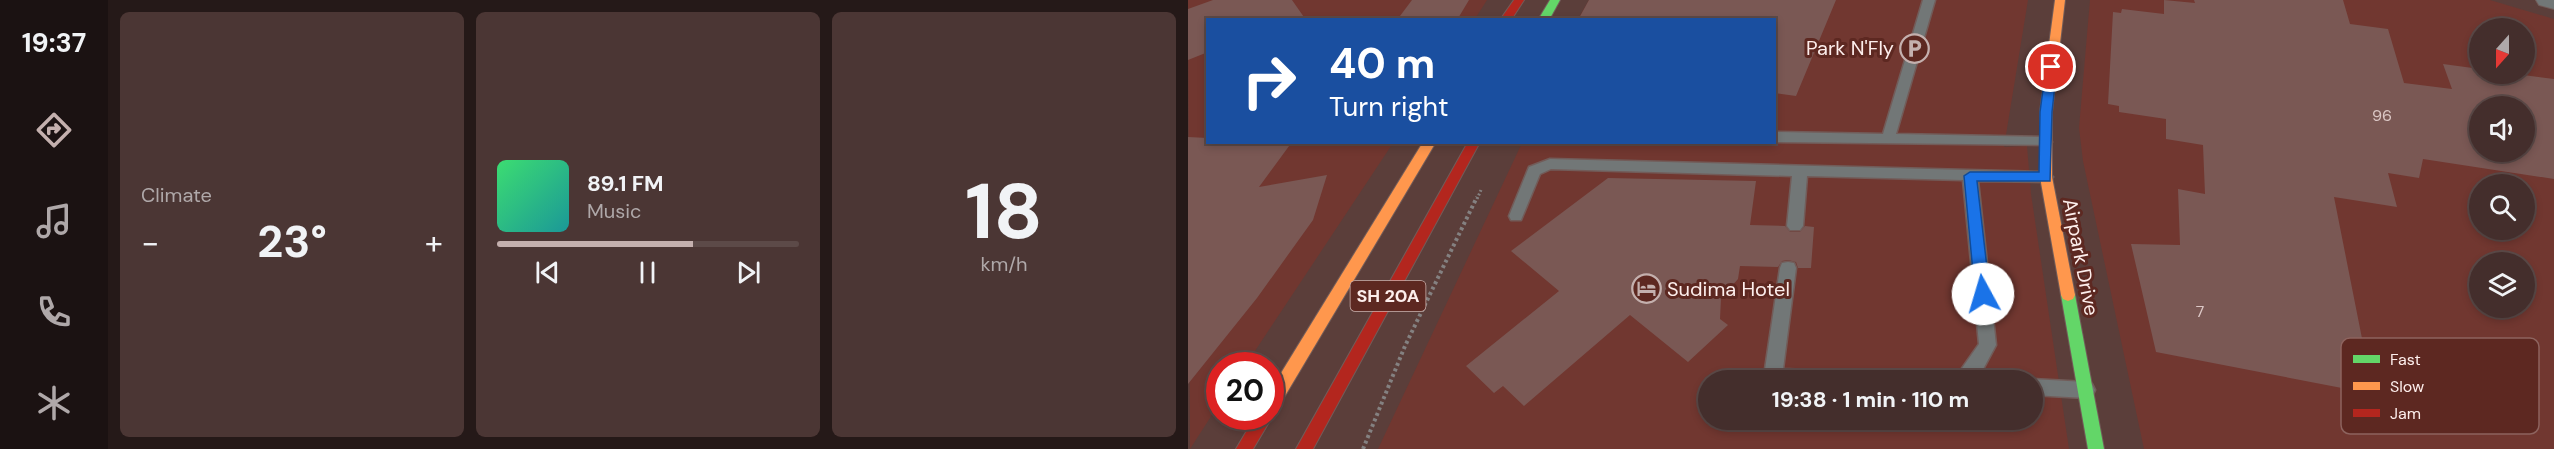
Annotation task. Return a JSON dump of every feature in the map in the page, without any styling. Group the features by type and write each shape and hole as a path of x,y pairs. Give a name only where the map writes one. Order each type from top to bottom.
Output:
{"main road":[{"path":"1506,18 1519,0"},
{"path":"1545,18 1555,0"},
{"name":"Airpark Drive","path":"2060,0 2046,112 2046,177 2096,449"},
{"name":"SH 20A","path":"1284,383 1429,144"},
{"name":"SH 20A","path":"1304,449 1473,144"},
{"path":"1244,449 1256,430"}],"street":[{"path":"2548,0 2554,2"}],"lane":[{"path":"1888,139 1929,0"},
{"path":"1776,137 2045,142"},
{"path":"1516,216 1534,171 1550,164 2046,177"},
{"path":"1795,226 1800,171"},
{"path":"1970,176 1988,345 1972,370"},
{"path":"1774,370 1788,268"},
{"path":"2043,388 2086,390"}],"path":[{"path":"1363,449 1406,346 1482,187"}],"shaded area":[{"path":"1188,0 1487,0 1476,18 1206,18 1206,144 1392,144 1254,352 1206,352 1206,424 1190,449"},
{"path":"1589,0 2028,0 2004,147 2027,146 2031,194 2069,449 1378,449 1522,144 1776,144 1776,18 1579,18"},
{"path":"2090,0 2490,0 2554,19 2554,449 2144,449 2083,161 2079,128"}],"building":[{"path":"1213,0 1292,0 1305,18 1206,18 1206,53 1188,60 1188,9"},
{"path":"1412,0 1469,0 1458,18 1398,18"},
{"path":"1589,0 1836,0 1796,96 1776,93 1776,18 1579,18"},
{"path":"2164,0 2195,3 2194,0 2343,0 2350,24 2388,29 2404,83 2452,89 2443,64 2469,68 2469,84 2535,84 2535,76 2554,79 2554,179 2535,176 2535,174 2521,174 2423,159 2419,178 2388,173 2397,207 2334,197 2362,338 2341,338 2341,388 2156,352 2131,244 2180,245 2178,189 2205,194 2203,145 2166,139 2166,119 2119,112 2119,106 2108,104 2113,12 2121,13 2122,9 2164,14"},
{"path":"1188,137 1206,138 1206,144 1291,144 1259,187 1327,175 1313,220 1257,298 1214,352 1206,352 1206,362 1188,384"},
{"name":"Sudima Hotel","path":"1608,178 1756,181 1750,225 1785,226 1790,232 1800,232 1805,226 1814,227 1811,268 1798,268 1796,262 1788,260 1782,261 1778,267 1740,266 1738,279 1721,298 1720,319 1728,325 1688,362 1630,315 1524,406 1503,386 1494,393 1466,366 1559,291 1511,251"}],"traffic: fast":[{"path":"1544,18 1555,0"},
{"path":"2068,295 2096,449"}],"traffic: slow":[{"path":"2060,0 2046,112 2046,177 2068,295"},
{"path":"1284,383 1429,144"}],"traffic: jam":[{"path":"1506,18 1519,0"},
{"path":"1304,449 1473,144"},
{"path":"1244,449 1256,430"}],"place":[{"name":"Park N'Fly","path":"1915,48"},
{"name":"Sudima Hotel","path":"1646,289"}],"route":[{"path":"1983,294 1970,176 2046,177 2046,112 2051,67"}]}
